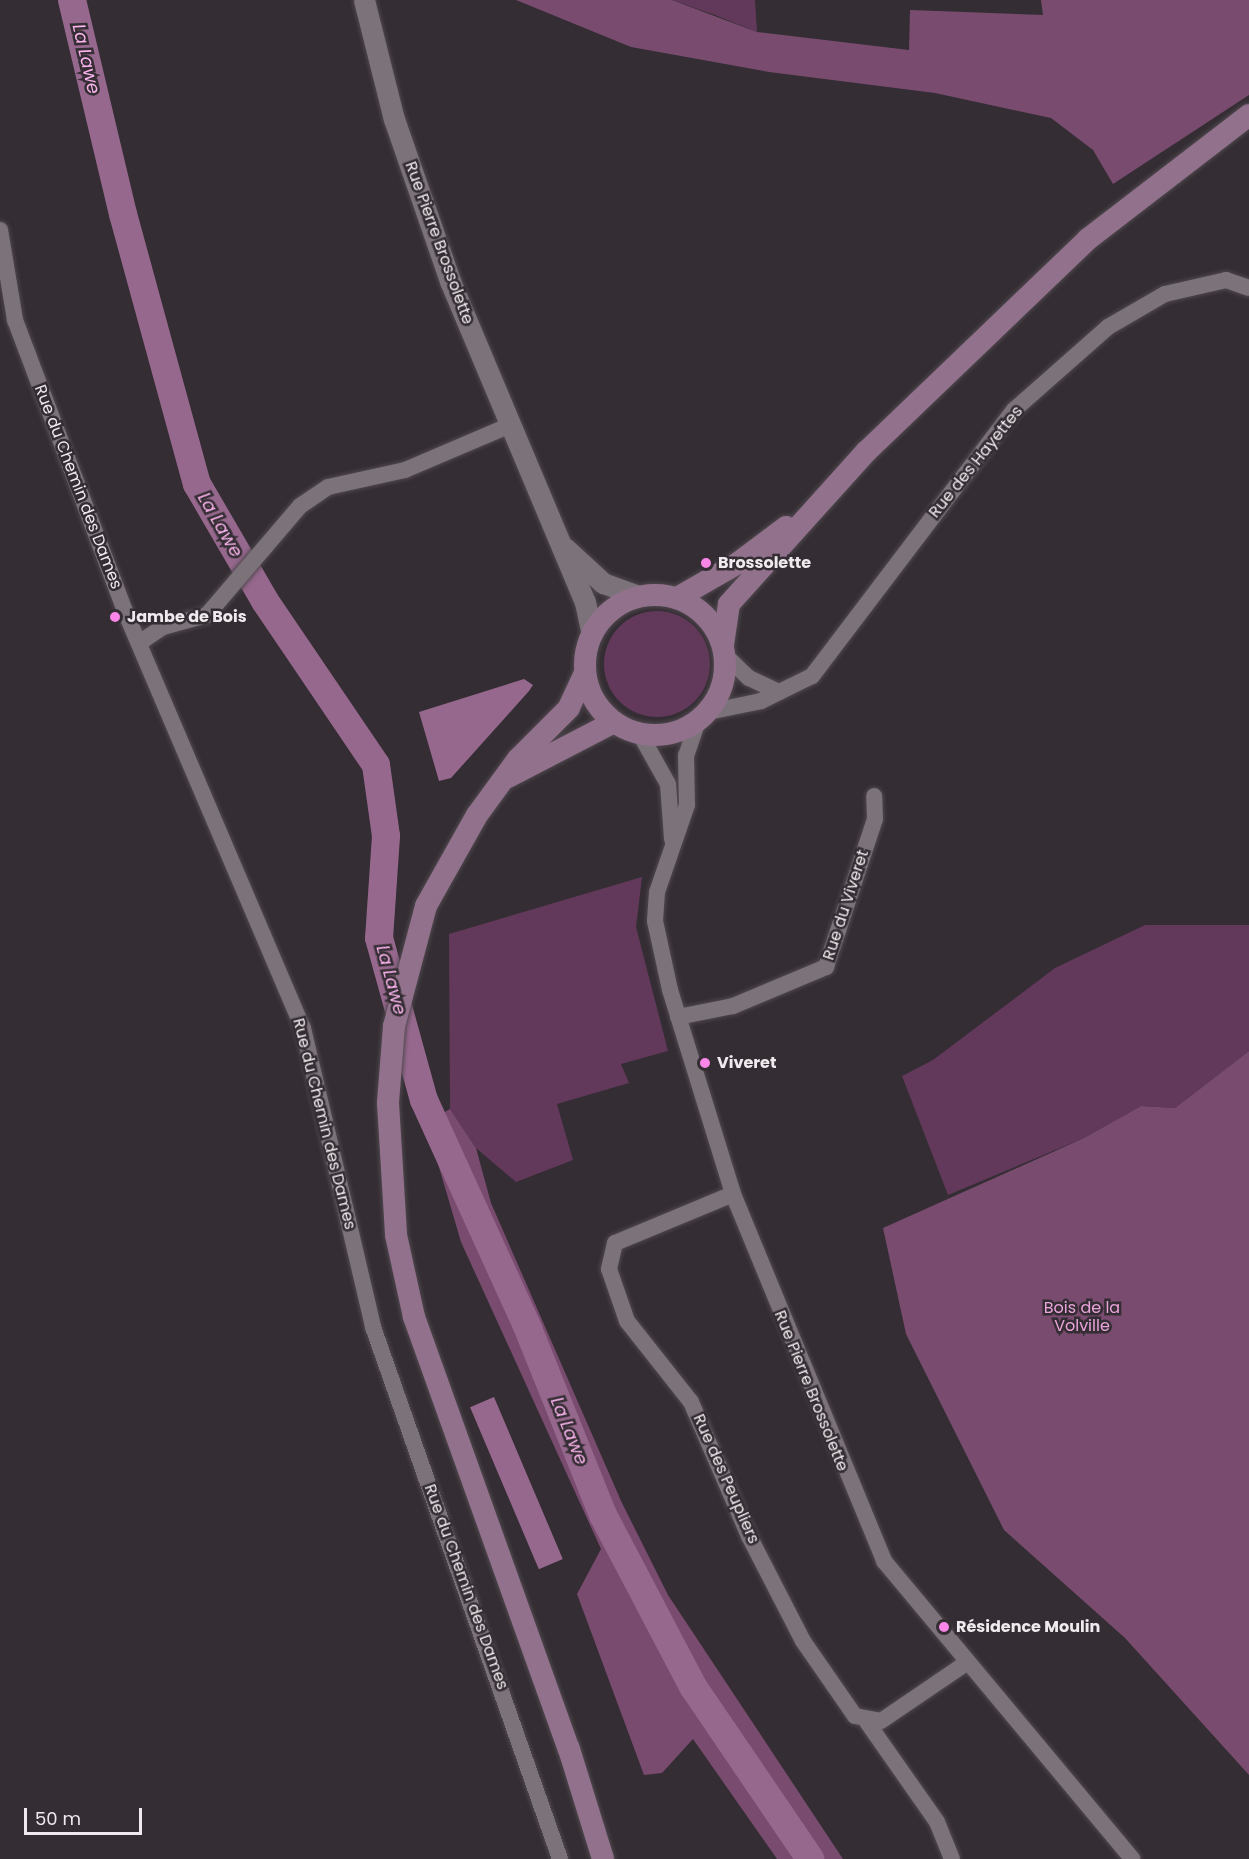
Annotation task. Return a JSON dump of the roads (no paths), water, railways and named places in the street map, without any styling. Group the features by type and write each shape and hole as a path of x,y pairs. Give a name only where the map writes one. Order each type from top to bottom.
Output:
{"main road":[{"path":"585,673 595,701 614,722 640,734 676,732 703,716 722,686 729,604 809,510 1088,239 1249,115"},
{"path":"677,598 738,563 809,510"},
{"path":"603,1859 569,1749 414,1317 396,1235 388,1104 394,1026 409,957 426,906 456,850 508,777 518,759 569,708 585,673 592,634 606,614 639,596 677,598 706,615 724,650"},
{"path":"508,777 614,722"}],"street":[{"name":"Rue Pierre Brossolette","path":"364,0 394,119 450,281 513,424 562,546 592,634"},
{"name":"Rue du Chemin des Dames","path":"0,230 15,320 139,643 303,1028 373,1327 560,1859"},
{"name":"Rue des Hayettes","path":"703,716 779,692 812,676 1014,410 1108,327 1165,294 1226,280 1249,288"},
{"path":"139,643 163,627 207,615 236,584 300,506 328,487 405,470 513,424"},
{"name":"Rue Pierre Brossolette","path":"562,546 603,583 639,596"},
{"path":"724,650 749,678 779,692"},
{"name":"Rue Pierre Brossolette","path":"703,716 686,755 687,805 657,892 655,921 678,1017 733,1194 879,1551 965,1664 1132,1859"},
{"name":"Rue Pierre Brossolette","path":"640,734 668,784 672,846"},
{"name":"Rue du Viveret","path":"678,1017 733,1006 826,967 875,819 874,796"},
{"name":"Rue des Peupliers","path":"733,1194 624,1235 615,1243 609,1269 634,1332 652,1346 691,1402 750,1536 803,1641 855,1716 867,1722 937,1822 952,1859"},
{"path":"867,1722 881,1721 965,1664"}],"waterway":[{"name":"La Lawe","path":"72,0 123,214 197,484 265,601 376,765 386,836 379,938 424,1100 527,1326 603,1515 694,1688 810,1859"}],"place":[{"name":"Brossolette","path":"706,563"},
{"name":"Jambe de Bois","path":"115,617"},
{"name":"Viveret","path":"705,1063"},
{"name":"Résidence Moulin","path":"944,1627"}],"park label":[{"name":"Bois de la Volville","path":"1082,1317"}]}
